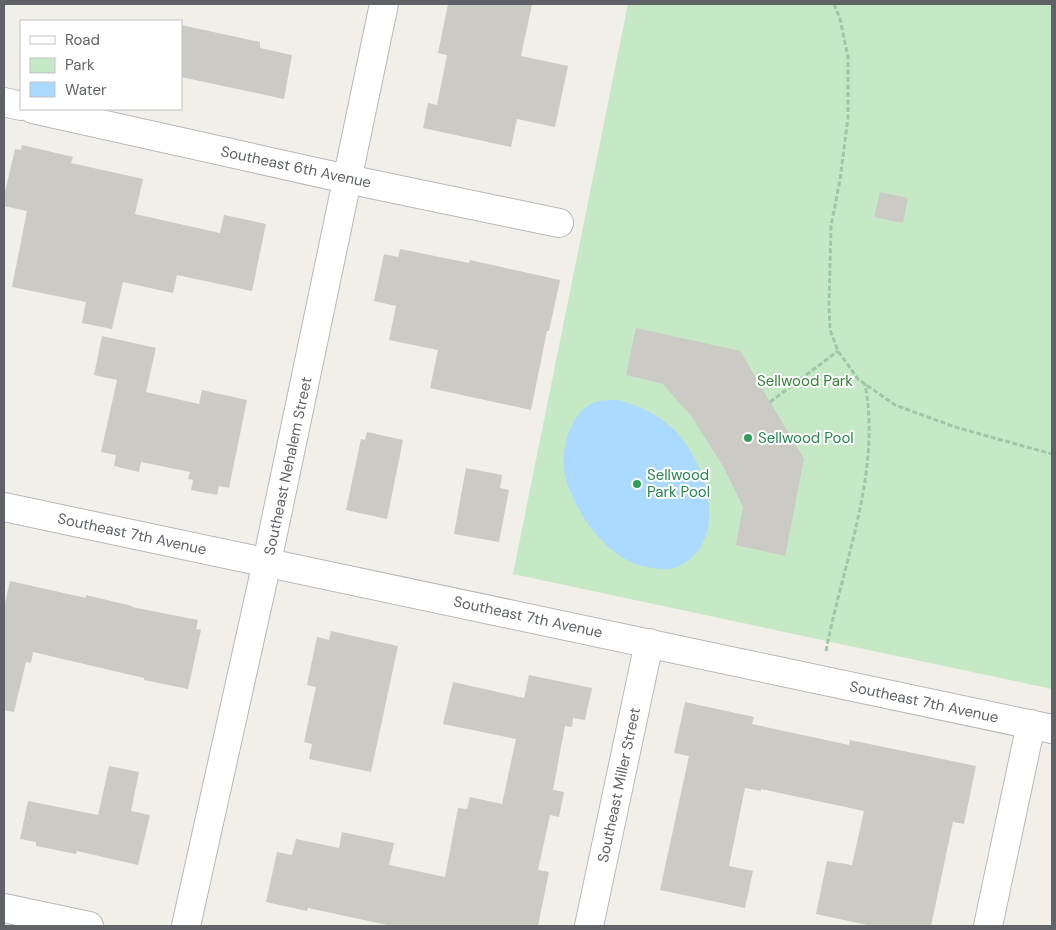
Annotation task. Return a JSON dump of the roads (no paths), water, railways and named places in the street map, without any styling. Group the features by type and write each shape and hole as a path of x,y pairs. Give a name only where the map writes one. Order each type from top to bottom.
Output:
{"street":[{"name":"Southeast Nehalem Street","path":"186,926 267,562 384,4"},
{"path":"4,102 20,106"},
{"name":"Southeast 6th Avenue","path":"37,110 347,179 559,223"},
{"name":"Southeast 7th Avenue","path":"4,507 1042,726"},
{"name":"Southeast Miller Street","path":"589,926 649,643"},
{"path":"988,926 1042,726"},
{"path":"4,908 89,926"}],"water":[{"name":"Sellwood Park Pool","path":"604,400 617,400 646,410 671,427 684,441 695,458 703,478 708,499 709,519 705,539 694,555 677,567 666,569 647,567 619,555 596,534 586,521 571,493 564,470 564,459 567,437 571,427 576,418 591,404"}],"place":[{"name":"Sellwood Pool","path":"748,438"},
{"name":"Sellwood Park Pool","path":"637,484"}],"park label":[{"name":"Sellwood Park","path":"805,381"}]}
